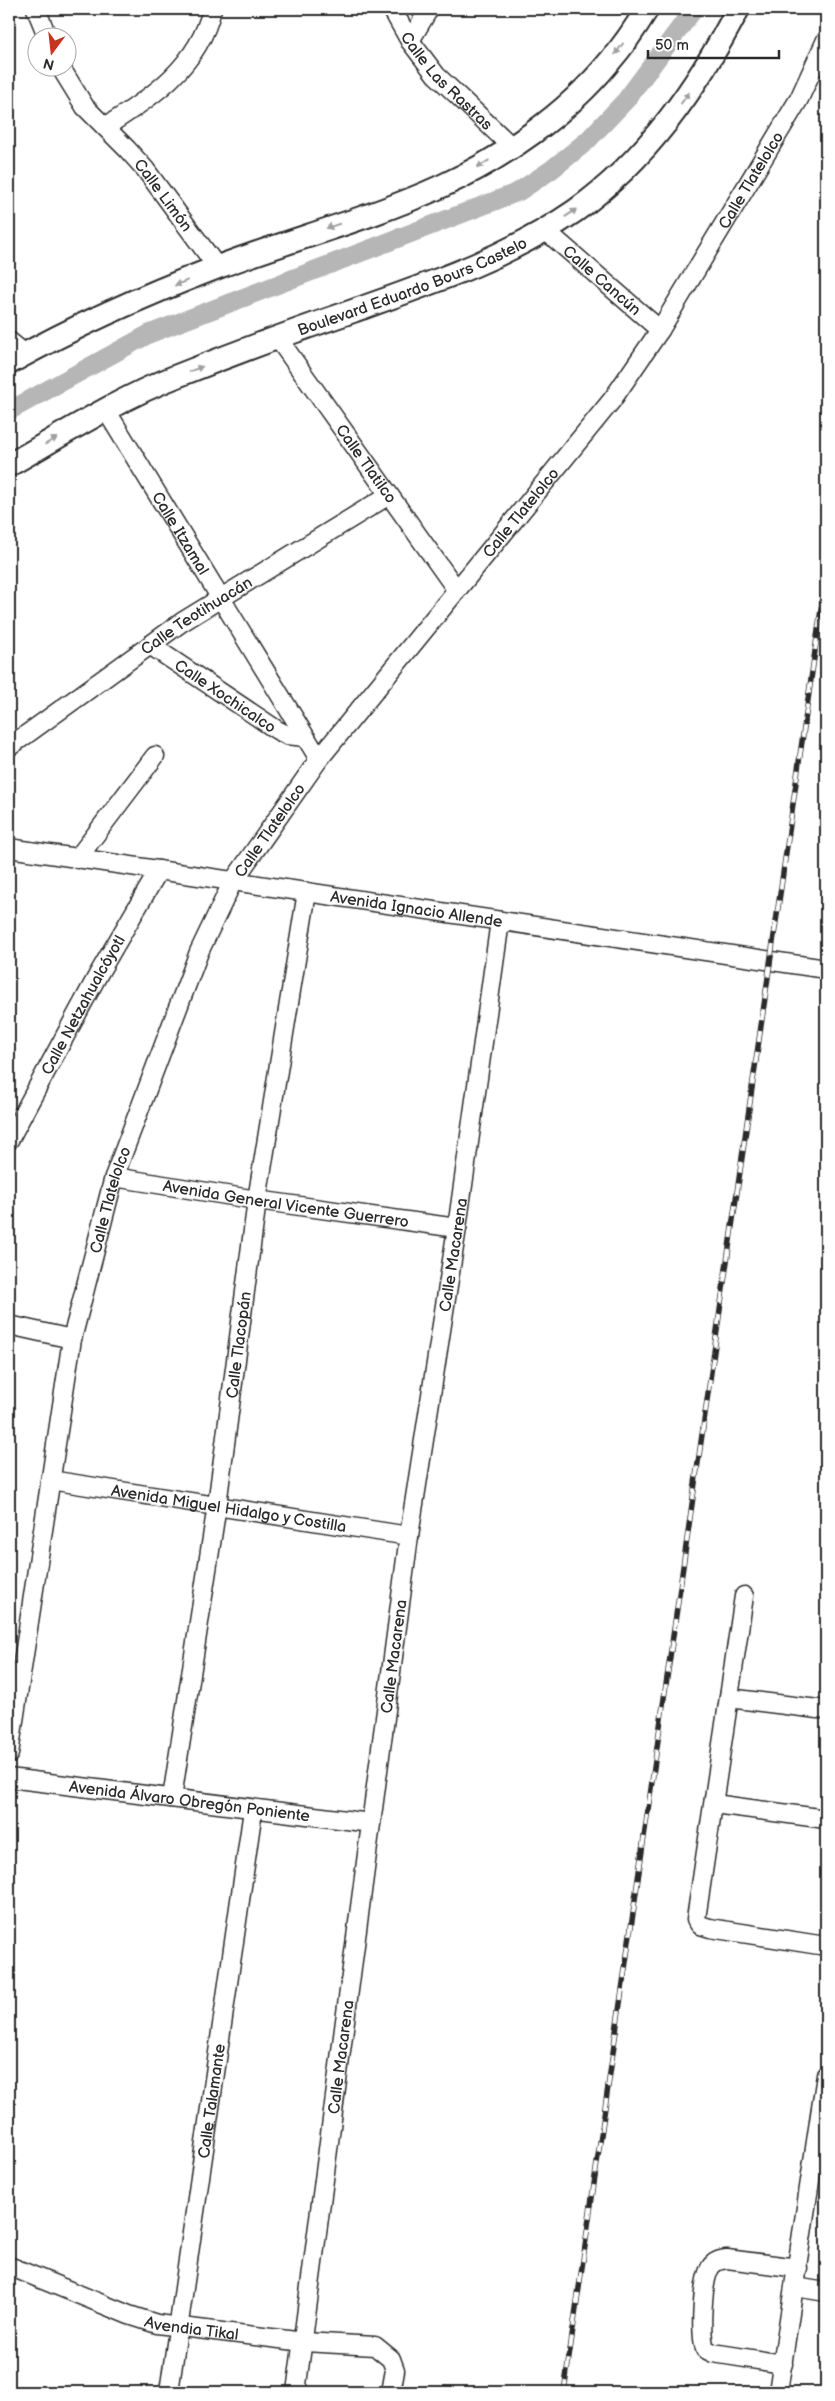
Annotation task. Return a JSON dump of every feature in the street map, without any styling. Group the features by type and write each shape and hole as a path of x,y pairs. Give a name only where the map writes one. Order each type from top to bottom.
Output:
{"main road":[{"path":"14,353 217,267 442,186 512,147 556,114 610,62 647,9"},
{"name":"Boulevard Eduardo Bours Castelo","path":"9,465 106,410 176,376 277,337 430,284 470,268 545,230 576,210 605,187 653,139 700,78 738,9"}],"street":[{"path":"36,9 44,28"},
{"path":"105,127 143,103 168,83 199,43 209,24 212,9"},
{"name":"Calle Las Rastras","path":"392,9 410,41 436,74 512,147"},
{"path":"410,41 430,9"},
{"name":"Calle Tlatelolco","path":"9,1754 72,1339 114,1178 199,952 232,883 318,759 606,407 660,330 799,99 826,40"},
{"name":"Calle Limón","path":"67,78 85,107 145,169 217,267"},
{"name":"Calle Cancún","path":"545,230 660,330"},
{"name":"Calle Tlatilco","path":"277,337 456,589"},
{"name":"Calle Itzamal","path":"106,410 318,759"},
{"name":"Calle Teotihuacán","path":"9,747 150,645 220,599 389,495"},
{"name":"Calle Xochicalco","path":"150,645 287,735 305,737"},
{"path":"77,858 154,756"},
{"name":"Avenida Ignacio Allende","path":"9,848 159,870 232,883 307,892 826,969"},
{"name":"Calle Netzahualcóyotl","path":"9,1140 95,981 159,870"},
{"name":"Calle Tlacopán","path":"172,1798 217,1505 258,1200 307,892"},
{"name":"Calle Macarena","path":"296,2392 409,1536 500,921"},
{"name":"Avenida General Vicente Guerrero","path":"114,1178 456,1228"},
{"path":"9,1324 72,1339"},
{"name":"Avenida Miguel Hidalgo y Costilla","path":"50,1480 409,1536"},
{"path":"744,1596 696,1920 700,1925 710,1928 824,1947"},
{"path":"729,1698 826,1710"},
{"name":"Avenida Álvaro Obregón Poniente","path":"9,1778 253,1810 371,1823"},
{"path":"714,1804 826,1819"},
{"name":"Calle Talamante","path":"169,2392 253,1810"},
{"path":"778,2392 826,2075"},
{"path":"783,2364 712,2352 706,2348 701,2330 706,2281 710,2268 716,2261 727,2259 798,2268"},
{"name":"Avendia Tikal","path":"9,2266 129,2315 157,2324 304,2342 375,2346 391,2359 395,2370 391,2392"},
{"path":"795,2287 826,2292"}],"waterway":[{"path":"9,411 149,334 518,192 551,170 587,141 626,100 694,9"}],"railway":[{"path":"564,2392 826,575"}]}
